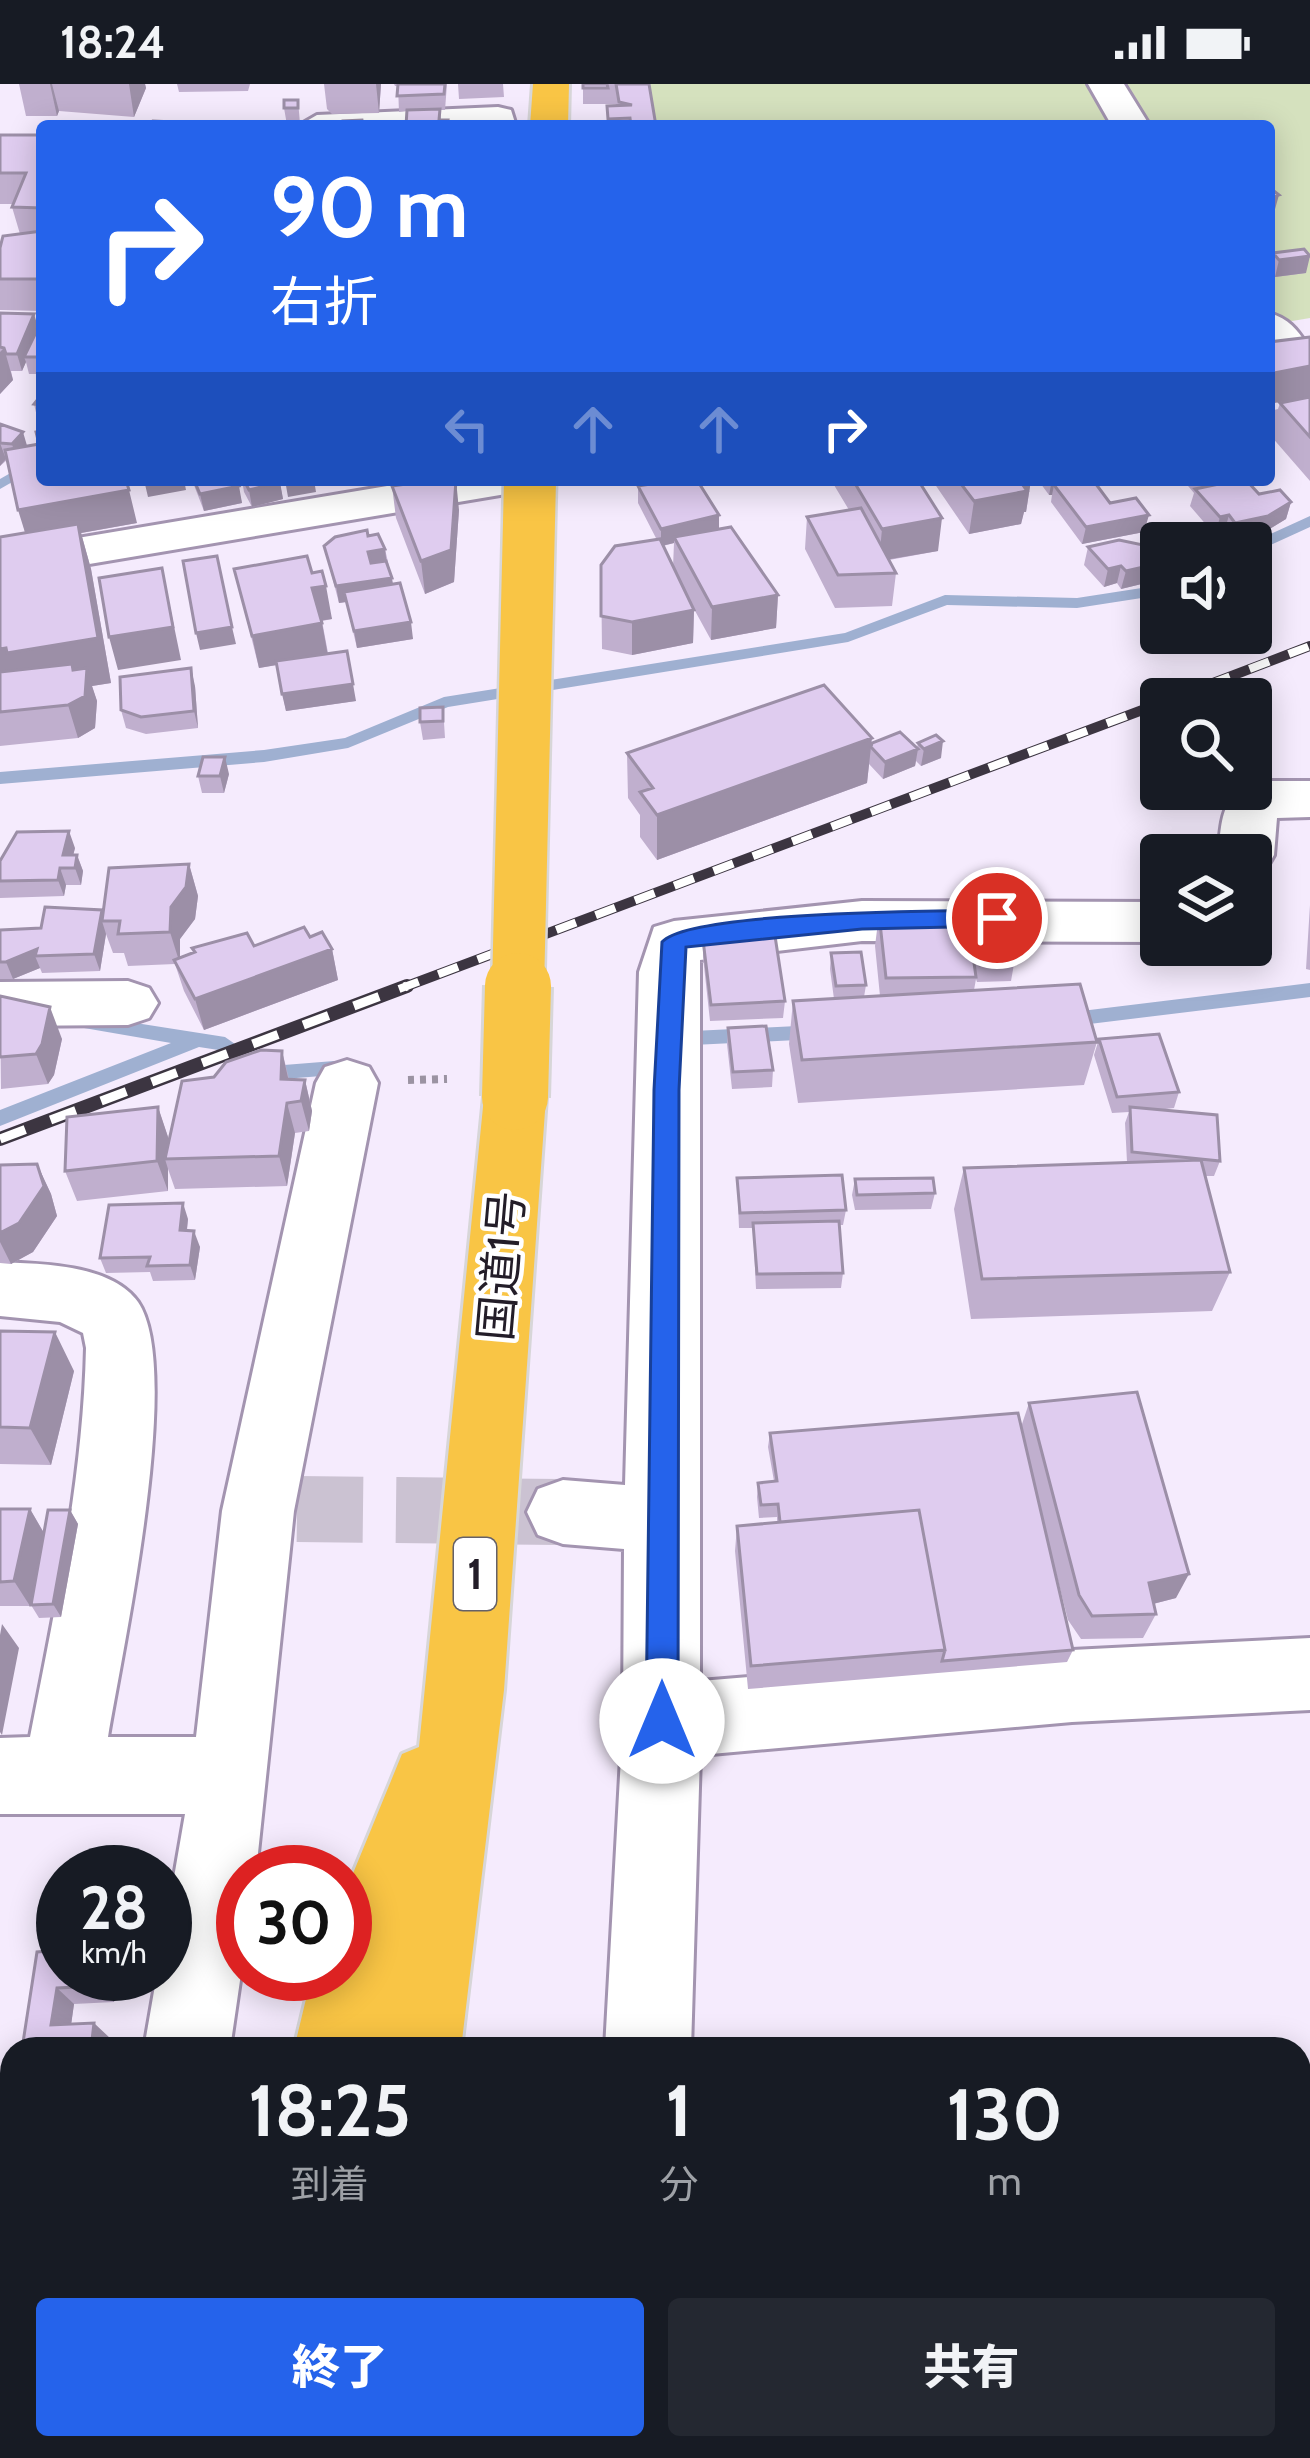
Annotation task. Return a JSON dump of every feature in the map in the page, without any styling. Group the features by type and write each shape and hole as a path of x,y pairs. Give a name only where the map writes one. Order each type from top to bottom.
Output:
{"highway":[{"path":"548,120 551,84"},
{"name":"国道1号","path":"420,2037 466,1690 515,1087 499,486"},
{"name":"1","path":"339,2037 348,1988 466,1690"}],"street":[{"path":"317,120 319,84"},
{"path":"1106,84 1127,120"},
{"path":"446,120 498,120"},
{"path":"0,565 469,486"},
{"path":"1248,834 1250,809 1269,799 1310,799"},
{"path":"649,2037 662,1721 660,1520 668,972 674,942 697,935 862,921 1140,922"},
{"path":"0,1004 128,1003"},
{"path":"189,2037 347,1083"},
{"path":"0,1289 67,1294 111,1317 124,1341 121,1409 31,1775 231,1775"},
{"path":"563,1512 660,1520"},
{"path":"662,1721 1072,1686 1310,1674"}],"path":[{"path":"347,1083 515,1087"}],"green space":[{"path":"643,84 1310,84 1310,318 1275,324 1275,120 652,120"}],"building":[{"path":"398,84 445,84 444,94 397,96"},
{"path":"583,84 607,84 608,88 583,88"},
{"path":"616,84 649,84 655,120 608,119 607,106 632,105 619,102"},
{"path":"284,100 298,100 298,108 284,108"},
{"path":"440,109 439,120 406,120 407,110"},
{"path":"0,135 36,135 36,208 12,207 26,173 0,173"},
{"path":"36,232 36,279 0,279 3,236"},
{"path":"1304,249 1310,256 1279,260 1275,253"},
{"path":"0,313 34,314 17,354 6,354 0,347"},
{"path":"36,332 36,357 24,357"},
{"path":"1310,337 1310,366 1275,373 1275,341"},
{"path":"1310,397 1310,437 1280,403"},
{"path":"0,424 23,432 12,444 0,443"},
{"path":"36,445 36,486 128,486 129,490 18,510 5,450"},
{"path":"197,486 239,486 200,494"},
{"path":"392,486 456,486 451,550 421,561"},
{"path":"638,486 701,486 719,515 661,529"},
{"path":"857,486 922,486 942,518 882,529"},
{"path":"963,486 1024,486 1027,491 974,501"},
{"path":"1055,486 1097,486 1110,503 1136,498 1149,515 1086,527"},
{"path":"1252,486 1259,494 1280,490 1291,502 1268,516 1240,522 1229,515 1220,517 1195,489"},
{"path":"861,508 896,573 838,575 807,517"},
{"path":"78,524 98,638 7,653 6,648 0,649 0,537"},
{"path":"731,527 778,595 712,607 674,537"},
{"path":"367,530 368,536 378,534 385,549 368,552 371,563 386,561 392,578 336,586 324,546 335,537"},
{"path":"660,539 694,610 632,622 601,616 601,565 615,546"},
{"path":"1119,540 1140,544 1140,568 1108,569 1088,547"},
{"path":"217,556 232,627 196,633 183,561"},
{"path":"307,556 312,573 322,571 326,586 312,588 322,623 252,636 234,569"},
{"path":"162,568 173,627 109,637 99,578"},
{"path":"400,583 411,622 354,631 344,592"},
{"path":"347,651 353,684 282,694 276,661"},
{"path":"72,664 73,670 87,668 85,696 68,705 0,712 0,672"},
{"path":"191,668 194,711 141,717 121,710 120,677"},
{"path":"824,685 872,738 657,815 640,792 653,788 627,753"},
{"path":"443,707 443,721 420,722 420,708"},
{"path":"900,732 918,749 885,762 872,743"},
{"path":"936,735 943,741 924,749 918,743"},
{"path":"203,757 225,757 220,776 198,776"},
{"path":"69,831 63,855 77,855 75,868 60,868 58,880 0,881 0,861 17,832"},
{"path":"189,864 186,887 171,907 170,932 118,934 120,921 102,921 109,868"},
{"path":"45,907 102,910 94,954 35,956 37,949 0,962 0,930 41,928"},
{"path":"967,913 976,977 886,978 879,914"},
{"path":"304,927 310,937 322,932 332,949 195,999 174,960 195,952 192,948 247,933 254,946"},
{"path":"1010,935 1014,964 980,965 975,936"},
{"path":"775,936 785,1001 711,1005 703,940"},
{"path":"861,952 866,985 836,986 831,953"},
{"path":"1080,984 1097,1042 802,1060 793,1001"},
{"path":"0,996 50,1007 36,1054 0,1057"},
{"path":"766,1026 773,1070 733,1072 728,1028"},
{"path":"1159,1034 1179,1092 1117,1097 1099,1039"},
{"path":"261,1050 282,1051 281,1079 305,1080 301,1101 287,1103 279,1156 165,1159 182,1081 214,1077 226,1062"},
{"path":"158,1107 157,1161 65,1171 67,1117"},
{"path":"1130,1107 1217,1115 1220,1161 1132,1152"},
{"path":"1201,1160 1230,1272 982,1279 964,1168"},
{"path":"37,1164 44,1186 19,1223 0,1233 0,1165"},
{"path":"842,1175 846,1210 740,1213 737,1178"},
{"path":"933,1178 935,1193 857,1195 855,1179"},
{"path":"183,1203 180,1230 194,1231 190,1265 147,1266 150,1257 100,1258 109,1205"},
{"path":"839,1221 843,1273 757,1274 753,1223"},
{"path":"0,1331 55,1332 30,1428 0,1427"},
{"path":"1137,1392 1189,1574 1149,1583 1156,1614 1092,1616 1079,1595 1029,1403"},
{"path":"1018,1413 1073,1650 942,1661 945,1650 919,1510 780,1522 778,1504 761,1505 758,1483 777,1481 770,1433"},
{"path":"0,1509 30,1509 14,1581 0,1582"},
{"path":"48,1510 70,1510 53,1604 31,1605"},
{"path":"919,1510 945,1650 751,1666 737,1526"},
{"path":"36,1958 36,2001 55,2001 51,2025 94,2023 92,2037 24,2037"}],"waterway":[{"path":"0,485 36,463"},
{"path":"1272,539 1310,521"},
{"path":"0,778 264,756 348,743 444,702 848,637 945,600 1077,603 1140,593"},
{"path":"1065,1020 1310,990"},
{"path":"91,1023 225,1044"},
{"path":"693,1038 818,1032"},
{"path":"0,1118 195,1041"},
{"path":"259,1074 334,1068"}],"tunnel":[{"path":"297,1509 563,1512"}],"railway":[{"path":"1226,678 1310,646"},
{"path":"399,989 1140,711"},
{"path":"0,1139 407,986"}],"route":[{"path":"662,1721 660,1520 668,972 674,942 697,935 862,921 997,918"}]}
